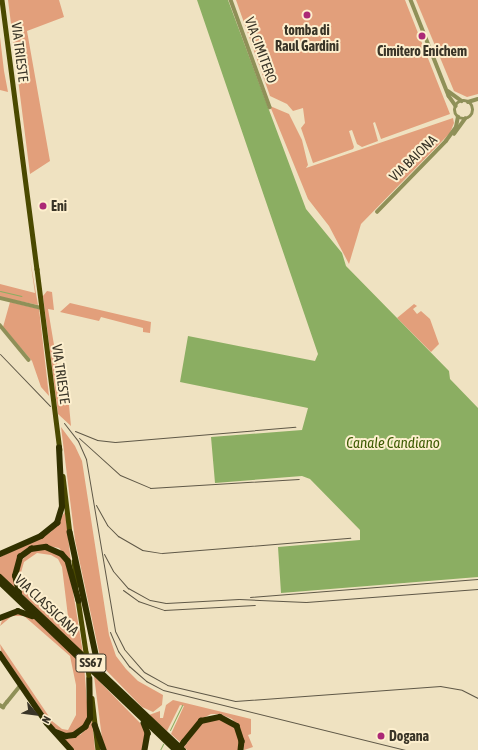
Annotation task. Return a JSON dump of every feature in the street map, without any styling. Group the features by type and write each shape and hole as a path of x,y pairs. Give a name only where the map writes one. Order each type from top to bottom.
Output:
{"highway":[{"path":"0,554 41,536 57,523 62,507 59,448"},
{"path":"70,532 98,664 124,694"},
{"path":"20,596 14,576 20,557 31,549 46,547 62,554 68,561 79,601"},
{"name":"VIA CLASSICANA","path":"0,576 183,750"},
{"name":"VIA CLASSICANA","path":"0,582 177,750"},
{"path":"0,618 11,612 28,613 60,639"},
{"path":"0,654 50,727 71,750"},
{"path":"50,727 66,736 78,733 85,728 90,718 89,677"},
{"path":"138,714 148,733 145,750"},
{"path":"177,750 201,721 220,717 237,726 242,742 241,750"},
{"path":"95,725 104,750"}],"main road":[{"name":"VIA TRIESTE","path":"2,0 98,750"}],"street":[{"name":"VIA CIMITERO","path":"231,0 270,107"},
{"path":"411,0 447,90 456,106 458,117 465,119"},
{"path":"447,90 463,101 468,102 478,100"},
{"path":"446,142 465,119 470,116 472,108 478,100"},
{"path":"456,106 463,101"},
{"path":"468,102 472,108"},
{"name":"VIA BAIONA","path":"377,212 446,142 456,127 458,117"},
{"path":"0,298 42,308"},
{"path":"0,325 29,360"},
{"path":"1,707 21,684"}],"shaded area":[{"path":"8,0 59,0 64,17 27,31 50,161 30,174"},
{"path":"236,0 405,0 450,114 381,139 375,122 373,123 378,141 362,147 357,144 352,130 349,131 354,147 353,149 313,163 301,128 305,123 303,108 293,111 287,104 270,96"},
{"path":"416,0 478,0 478,94 467,97 454,91"},
{"path":"0,37 4,71 8,92 0,90"},
{"path":"270,106 289,114 302,140 308,165 306,168 453,118 454,123 450,133 361,224 349,264 329,226 308,199"},
{"path":"30,259 38,305 0,297 0,284 35,293"},
{"path":"47,291 52,292 54,310 48,309 64,405 69,405 71,426 58,414 43,296"},
{"path":"10,302 39,309 49,396 41,387 32,361 3,327"},
{"path":"70,303 151,322 150,333 143,332 143,328 101,317 99,321 60,312"},
{"path":"414,304 417,306 413,309 417,314 421,311 430,319 439,344 431,352 397,318"},
{"path":"61,427 75,446 82,461 109,635 116,656 126,669 138,681 163,695 162,705 153,712 142,707 102,666 75,540"},
{"path":"65,512 71,562 59,548 44,545 35,546 16,564 13,573 16,590 0,574 0,557 51,532"},
{"path":"42,548 62,556 69,567 83,653 21,593 17,575 20,562 30,552","holes":["37,553 51,555 58,559 62,567 70,633 31,598 20,583 20,576 24,562"]},
{"path":"16,613 31,616 84,665 88,715 86,723 72,734 64,734 52,726 1,651 0,644 52,721 62,729 68,730 76,715 76,685 70,656 24,616 12,616 0,626 3,618"},
{"path":"94,676 145,728 147,735 143,750 106,750 102,738"},
{"path":"173,700 251,719 251,734 248,735 253,747 244,750 240,728 232,719 220,714 211,714 199,720 181,743 171,734 184,706 180,705 167,731 149,715 160,711 160,718 163,718 166,705"},
{"path":"217,718 235,727 239,734 240,750 187,750 184,747 201,724"},
{"path":"92,720 95,750 73,750 60,736 80,735 89,726"}],"water":[{"name":"Canale Candiano","path":"197,0 228,0 306,209 342,253 346,266 449,371 450,379 478,408 478,577 281,593 278,547 360,540 360,530 310,479 302,476 215,483 211,437 302,430 308,408 180,382 188,336 315,361 318,354"}],"waterway":[{"path":"0,291 21,296"},
{"path":"170,730 182,705"},
{"path":"160,750 163,744"}],"railway":[{"path":"0,354 50,406"},
{"path":"64,423 78,441 86,459 115,631 124,649 144,672 167,685 235,701 440,686 462,690 478,698"},
{"path":"75,431 97,440 115,442 295,427"},
{"path":"79,438 120,475 150,488 299,479"},
{"path":"96,505 107,525 118,536 142,550 162,553 350,538"},
{"path":"104,554 113,571 128,588 150,600 166,603 239,599 306,602 478,589"},
{"path":"250,597 478,579"},
{"path":"123,590 138,601 164,610 255,605"},
{"path":"110,632 118,651 129,666 146,681 163,690 406,750"}],"place":[{"name":"tomba di Raul Gardini","path":"307,15"},
{"name":"Cimitero Enichem","path":"422,36"},
{"name":"Eni","path":"43,206"},
{"name":"Dogana","path":"381,736"}]}
